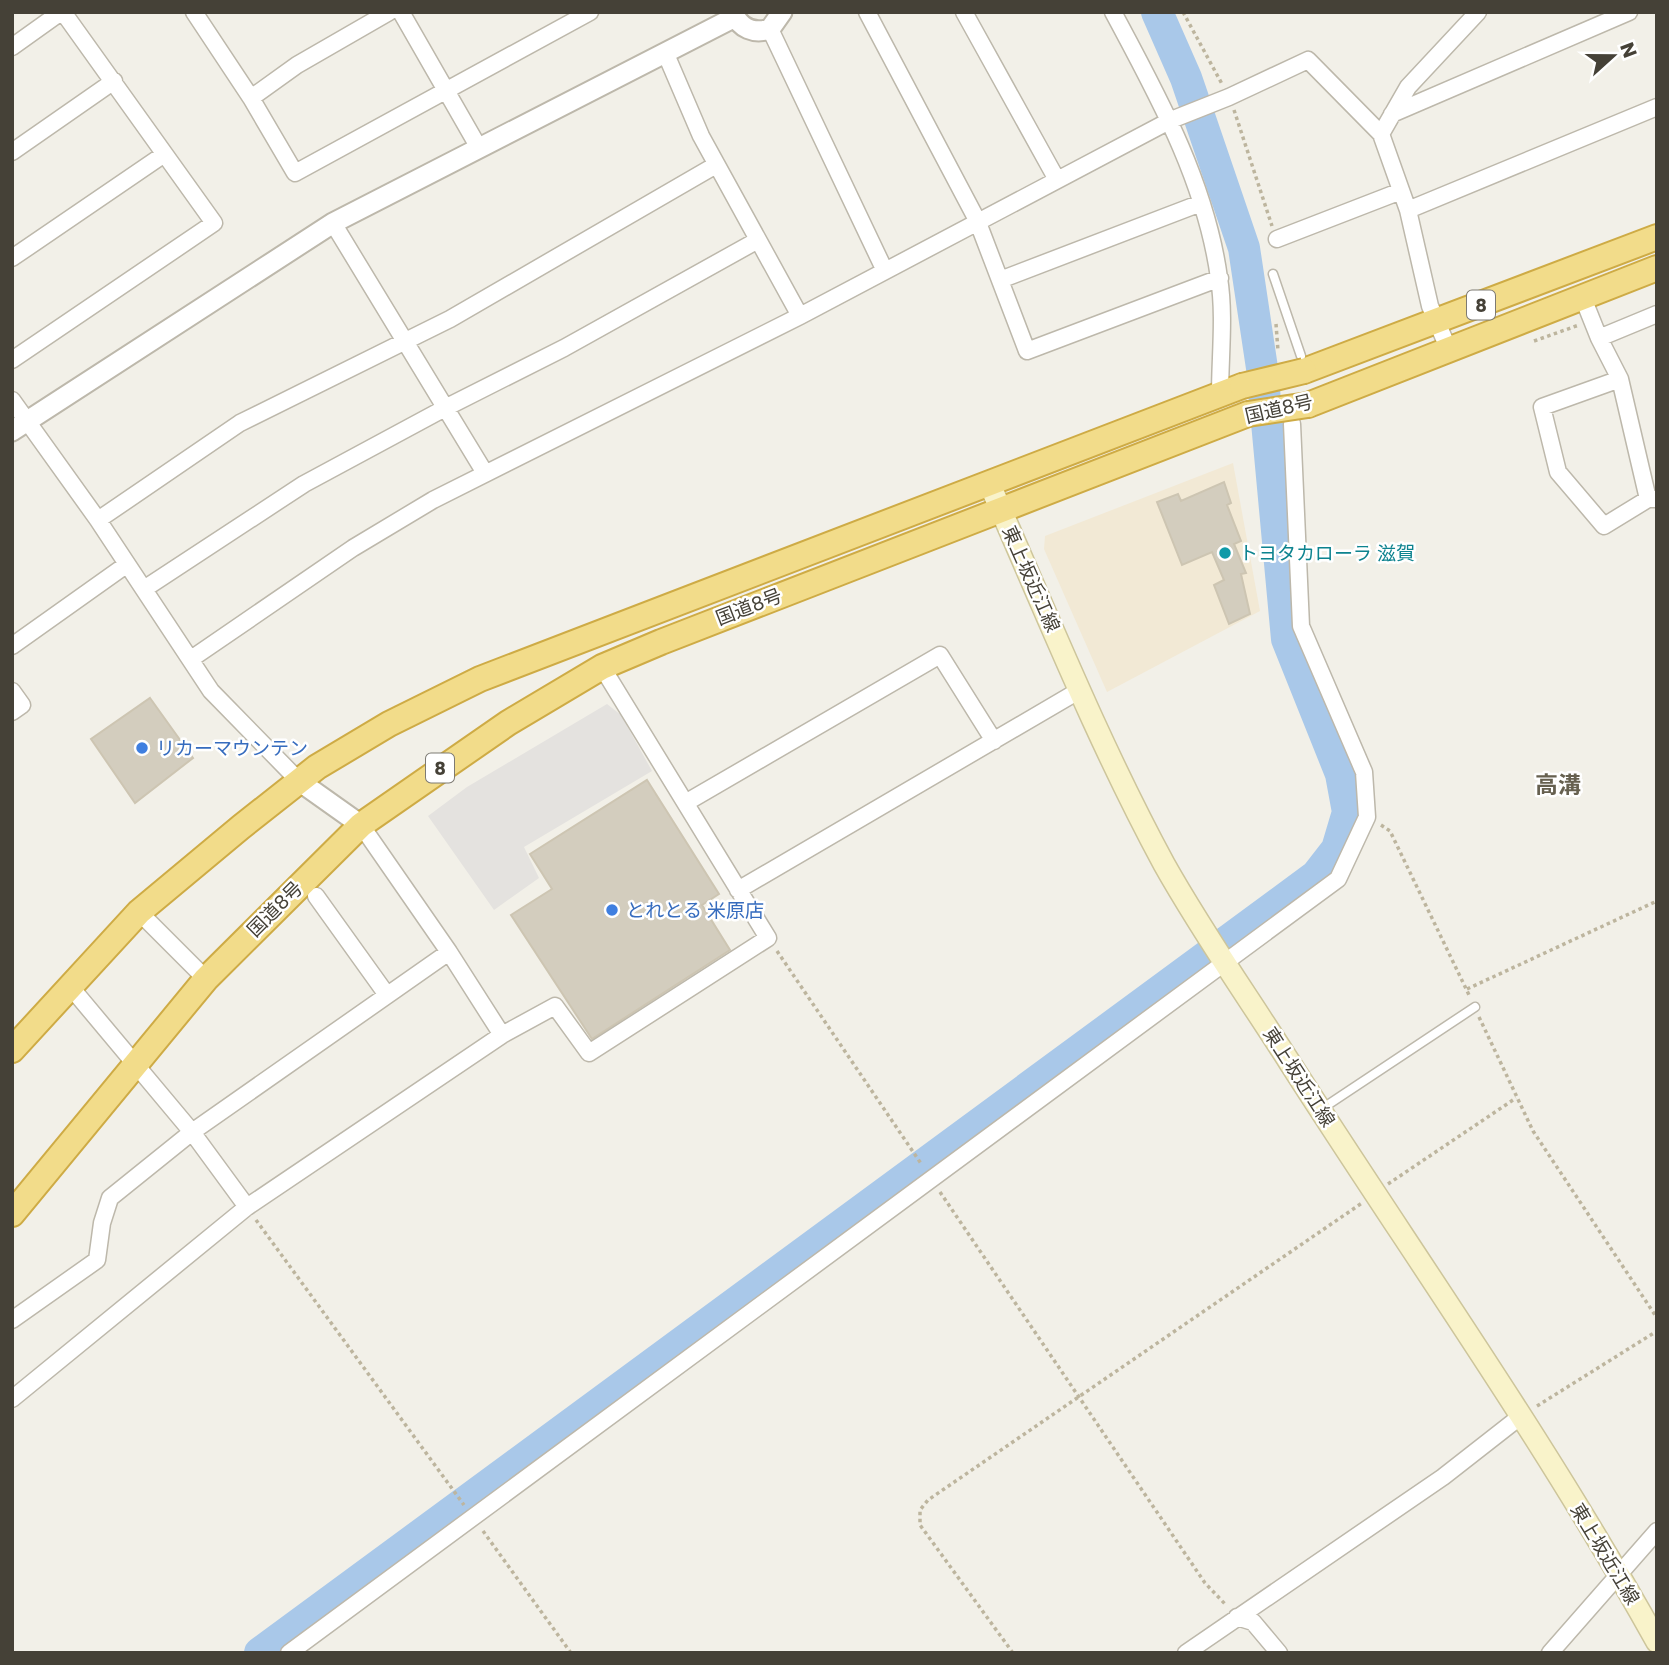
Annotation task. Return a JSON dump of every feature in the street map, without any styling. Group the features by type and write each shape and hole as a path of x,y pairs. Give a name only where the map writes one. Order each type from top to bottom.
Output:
{"highway":[{"name":"国道8号","path":"12,1050 139,912 299,781 388,724 480,679 1231,391 1303,364 1436,323 1657,237"},
{"name":"国道8号","path":"12,1214 206,979 284,898 361,825 417,783 508,723 602,667 729,614 1248,414 1308,404 1657,268"}],"main road":[{"name":"東上坂近江線","path":"990,485 1080,690 1165,864 1320,1110 1521,1416 1618,1573 1657,1642"}],"street":[{"path":"12,47 62,12 214,223 12,360"},
{"path":"251,98 297,65 389,12"},
{"path":"401,12 479,148"},
{"path":"201,15 295,173 590,12"},
{"path":"12,432 333,223 734,15 740,24 754,32 770,29 782,12"},
{"path":"867,12 977,220 1027,351 1220,278"},
{"path":"964,12 1056,178"},
{"path":"1112,12 1176,118 1220,278 1231,391"},
{"path":"1381,134 1408,87 1478,12"},
{"path":"1392,114 1629,12"},
{"path":"770,29 885,271"},
{"path":"665,52 716,165 800,316"},
{"path":"191,659 353,548 485,473 800,316 1056,178 1176,118 1308,60 1381,134 1408,210 1436,323 1449,350"},
{"path":"12,152 114,81"},
{"path":"1408,210 1657,107"},
{"path":"12,258 163,155"},
{"path":"98,520 240,423 450,319 716,165"},
{"path":"1276,239 1401,191"},
{"path":"1000,280 1201,202"},
{"path":"333,223 406,339 485,473"},
{"path":"144,589 304,484 447,407 565,348 758,240"},
{"path":"1583,298 1620,379 1652,499 1604,526 1558,472 1542,407 1620,379"},
{"path":"1599,338 1657,314"},
{"path":"12,400 29,420 98,520 211,691 299,781 361,825 449,952 502,1035"},
{"path":"289,1653 933,1180 1220,953 1338,879 1367,817 1364,772 1301,626 1292,424"},
{"path":"12,646 126,565"},
{"path":"687,802 940,655 994,741"},
{"path":"14,1392 247,1207 502,1035 555,1006 589,1053 768,938 602,667"},
{"path":"738,890 1080,690"},
{"path":"12,691 22,705 12,712"},
{"path":"316,896 387,995"},
{"path":"139,912 206,979"},
{"path":"12,1320 97,1260 102,1223 110,1198 192,1132 449,952"},
{"path":"69,985 192,1132 247,1207"},
{"path":"1186,1653 1443,1477 1521,1416"},
{"path":"1550,1653 1657,1531"},
{"path":"1237,1617 1252,1622 1279,1653"}],"lane":[{"path":"1273,274 1303,364"},
{"path":"1320,1110 1475,1007"}],"path":[{"path":"1183,12 1229,97 1276,239"},
{"path":"1367,817 1390,831 1534,1131 1657,1318"},
{"path":"1467,989 1657,901"},
{"path":"768,938 915,1155"},
{"path":"1013,1653 920,1525 920,1510 928,1500 1516,1098"},
{"path":"933,1180 1205,1583 1237,1617"},
{"path":"247,1207 454,1491"},
{"path":"1521,1416 1657,1331"},
{"path":"473,1517 571,1653"}],"shaded area":[{"path":"1233,463 1260,611 1107,692 1044,549 1045,536"},
{"path":"607,704 621,715 652,771 524,847 539,878 494,910 428,816 467,787"}],"building":[{"name":"トヨタカローラ 滋賀","path":"1224,482 1231,503 1227,505 1241,541 1234,544 1246,573 1241,574 1250,614 1229,624 1214,585 1224,580 1212,552 1182,565 1157,502 1178,494 1181,501"},
{"name":"リカーマウンテン","path":"150,698 193,758 135,803 91,739"},
{"name":"とれとる 米原店","path":"647,780 719,894 702,905 730,950 592,1039 511,915 552,889 530,854"}],"waterway":[{"path":"260,1653 1316,876 1337,849 1348,812 1341,774 1287,639 1262,368 1244,248 1186,78 1157,12"}],"place":[{"name":"トヨタカローラ 滋賀","path":"1225,553"},
{"name":"リカーマウンテン","path":"142,748"},
{"name":"とれとる 米原店","path":"612,910"}],"district":[{"name":"高溝","path":"1558,785"}]}
